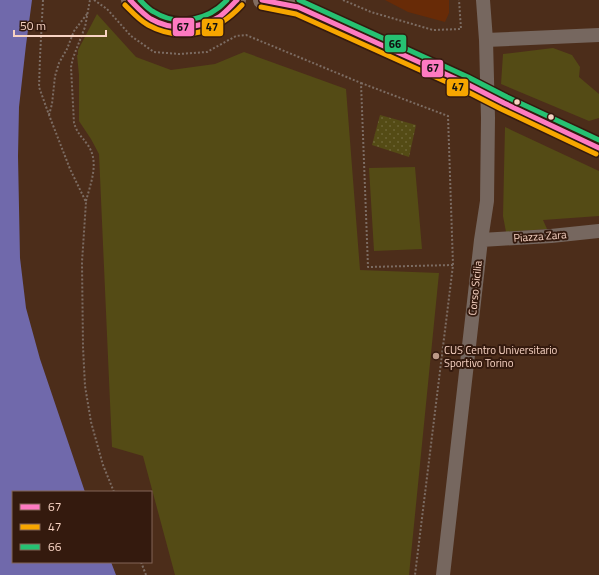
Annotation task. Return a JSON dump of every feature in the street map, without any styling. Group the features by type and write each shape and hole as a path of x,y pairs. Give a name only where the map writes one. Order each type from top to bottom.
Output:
{"main road":[{"path":"130,0 142,13 151,19 168,26 178,27 192,27 206,24 224,14 237,0"},
{"path":"262,0 291,4 465,83 599,148"}],"street":[{"name":"Corso Sicilia","path":"443,575 481,240 487,201 488,95 486,40 482,0"},
{"path":"486,40 599,35"},
{"name":"Piazza Zara","path":"481,240 551,236 599,231"}],"path":[{"path":"43,0 39,87 48,115 70,169 86,202"},
{"path":"90,0 85,27 72,58 74,123 76,131 91,150 95,170 86,202 82,262 83,347 85,386 91,422 103,465 114,491"},
{"path":"343,0 371,12 433,30 461,29 459,0"},
{"path":"48,115 52,104 55,76 59,63 67,49 74,31 88,13"},
{"path":"246,36 361,83 448,116 453,265 415,575"},
{"path":"361,83 368,267 453,265"},
{"path":"141,563 146,575"}],"shaded area":[{"path":"0,0 32,0 19,107 18,156 20,258 26,308 40,359 85,491 12,491 12,563 111,563 116,575 0,575"},
{"path":"385,0 449,0 449,13 445,22 408,12"},
{"path":"97,14 136,57 171,70 215,64 244,52 346,89 360,270 439,273 409,575 175,575 143,456 112,447 99,154 79,121 79,75 77,55 78,50"},
{"path":"553,48 572,55 580,67 579,77 599,94 599,118 589,121 501,84 503,54"},
{"path":"380,115 416,125 409,157 372,145"},
{"path":"505,127 599,171 599,216 543,220 547,229 506,232 503,216"},
{"path":"415,167 422,249 374,251 369,168"}],"transit line":[{"name":"67","path":"130,0 151,19 159,23 176,27 194,26 211,21 219,17 237,0"},
{"name":"66","path":"140,0 154,12 163,17 183,20 202,17 220,7 227,0"},
{"name":"67","path":"262,0 298,7 465,83 599,148"},
{"name":"66","path":"299,0 468,77 599,140"},
{"name":"47","path":"125,5 148,25 161,31 174,34 187,34 210,28 222,22 242,5"},
{"name":"47","path":"261,7 296,14 462,89 596,154"}],"place":[{"name":"CUS Centro Universitario Sportivo Torino","path":"436,356"}]}
